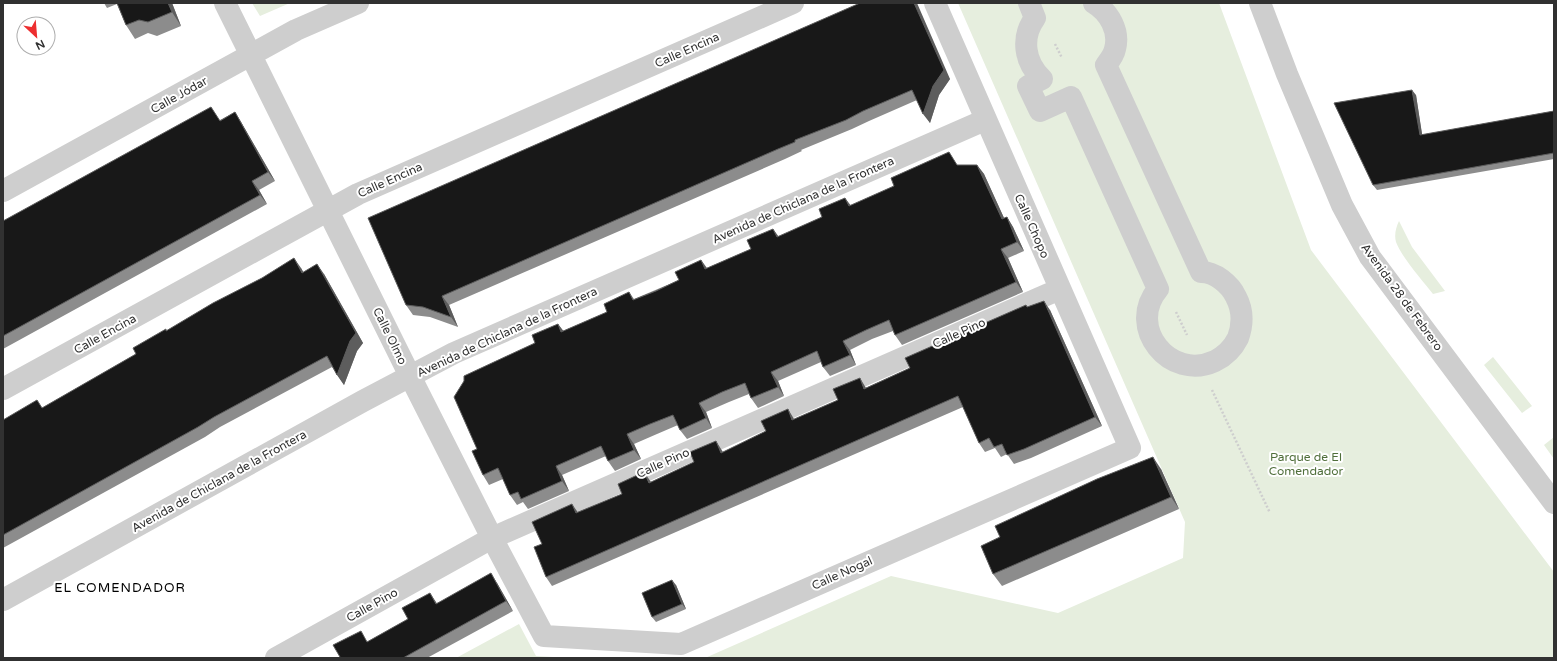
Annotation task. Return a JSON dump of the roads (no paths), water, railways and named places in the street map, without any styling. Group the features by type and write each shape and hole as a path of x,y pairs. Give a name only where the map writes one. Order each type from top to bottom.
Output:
{"street":[{"name":"Calle Olmo","path":"225,3 410,376 492,538 544,636"},
{"name":"Calle Jódar","path":"3,191 296,30 358,3"},
{"name":"Calle Encina","path":"3,390 358,194 793,3"},
{"name":"Calle Chopo","path":"935,3 1130,448"},
{"path":"1029,3 1035,18 1027,35 1025,47 1032,66 1042,79 1028,86 1034,99 1040,111 1071,97 1158,289 1150,302 1148,312 1148,326 1152,340 1164,355 1180,364 1192,366 1205,365 1220,358 1232,347 1240,332 1242,324 1241,308 1234,292 1229,286 1213,275 1201,272 1106,65 1116,48 1114,29 1111,20 1105,12 1094,3"},
{"name":"Avenida 28 de Febrero","path":"1260,3 1287,74 1342,205 1370,257 1554,503"},
{"name":"Avenida de Chiclana de la Frontera","path":"3,600 454,353 985,120"},
{"name":"Calle Pino","path":"276,658 492,538 1060,289"},
{"name":"Calle Nogal","path":"544,636 681,644 1130,448"}],"district":[{"name":"EL COMENDADOR","path":"120,587"}],"park label":[{"name":"Parque de El Comendador","path":"1306,464"}]}
